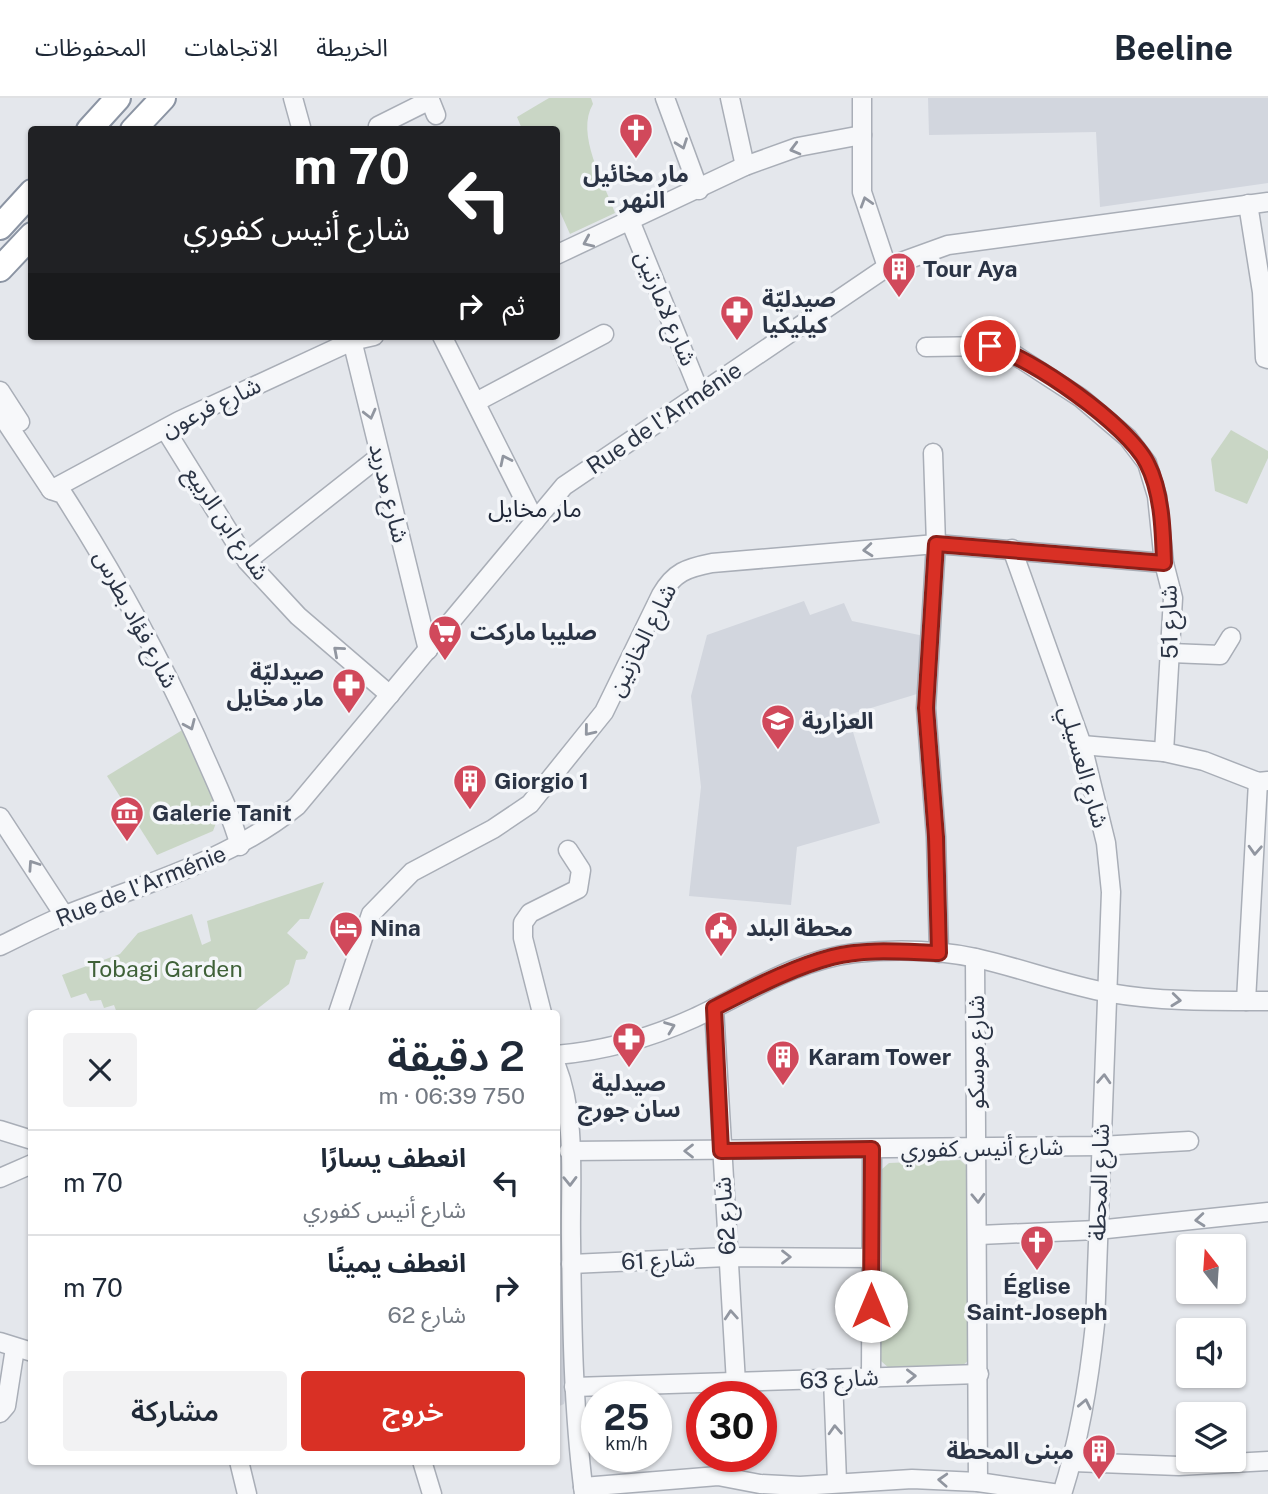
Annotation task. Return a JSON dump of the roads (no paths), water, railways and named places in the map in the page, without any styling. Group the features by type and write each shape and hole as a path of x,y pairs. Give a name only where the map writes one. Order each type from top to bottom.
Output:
{"highway":[{"path":"93,126 118,98"},
{"path":"137,126 163,98"},
{"path":"0,227 28,196"},
{"path":"0,269 28,239"}],"street":[{"path":"293,98 301,126"},
{"path":"665,98 699,190"},
{"path":"730,98 745,166"},
{"path":"862,98 862,192 887,267"},
{"path":"378,126 434,104"},
{"path":"560,254 631,223 745,166 798,147 862,135"},
{"name":"Rue de l'Arménie","path":"0,946 64,915 240,846 297,806 564,486 887,267 948,245 1268,202"},
{"path":"1248,204 1265,292 1265,358 1268,359"},
{"name":"شارع لامارتين","path":"631,223 701,393"},
{"path":"476,402 604,334"},
{"path":"444,340 535,521"},
{"name":"شارع فرعون","path":"58,489 352,341"},
{"name":"شارع مدريد","path":"352,341 428,650"},
{"name":"شارع 51","path":"926,348 990,346 1007,350 1081,398 1128,438 1151,473 1160,513 1164,563 1173,598 1164,752"},
{"name":"شارع فؤاد بطرس","path":"0,391 58,489 120,583 162,660 228,806 240,846"},
{"name":"شارع فؤاد بطرس","path":"0,413 58,489"},
{"name":"شارع ابن الربيع","path":"167,433 247,561 298,616 390,695"},
{"path":"933,453 936,544 926,708 936,837 939,953"},
{"path":"247,561 380,456"},
{"name":"شارع الخازنين","path":"339,1010 371,914 412,872 493,829 530,804 604,712 661,595 678,573 712,563 936,544 1164,563"},
{"name":"شارع العسيلي","path":"1012,549 1082,745 1110,867 1112,925 1108,993"},
{"path":"1171,653 1220,655 1231,637"},
{"path":"1082,745 1164,752 1204,761 1263,781 1246,1001"},
{"path":"0,817 64,915"},
{"path":"541,1010 522,929 530,913 578,888 581,870 568,850"},
{"path":"560,1055 600,1050 636,1040 714,1008 790,970 834,957 890,952 939,953 975,958 1108,993 1184,1002 1268,1002"},
{"name":"شارع موسكو","path":"975,958 979,1235 978,1482"},
{"name":"شارع المحطة","path":"1061,1494 1073,1462 1088,1388 1095,1324 1108,993"},
{"name":"شارع 62","path":"714,1008 736,1381"},
{"path":"560,1077 565,1093 569,1151 573,1387 583,1491 667,1487 718,1476 769,1489 837,1481 913,1486 978,1482 1061,1494"},
{"path":"0,1130 28,1139"},
{"name":"شارع أنيس كفوري","path":"569,1151 1100,1146 1189,1141"},
{"path":"871,1377 872,1149"},
{"path":"0,1178 28,1166"},
{"path":"979,1235 1097,1230 1268,1212"},
{"name":"شارع 61","path":"571,1264 727,1257 871,1258"},
{"path":"0,1413 6,1406 16,1347"},
{"name":"شارع 63","path":"777,1381 979,1374"},
{"path":"833,1379 837,1481"},
{"name":"شارع 63","path":"573,1387 686,1384"},
{"path":"1073,1462 1179,1466 1268,1461"},
{"path":"240,1465 247,1494"},
{"path":"423,1465 432,1494"}],"place":[{"name":"مار مخائيل - النهر","path":"636,160"},
{"name":"Tour Aya","path":"899,299"},
{"name":"صيدليّة كيليكيا","path":"737,342"},
{"name":"صليبا ماركت","path":"445,662"},
{"name":"صيدليّة مار مخايل","path":"349,715"},
{"name":"العزارية","path":"778,751"},
{"name":"Giorgio 1","path":"470,811"},
{"name":"Galerie Tanit","path":"127,843"},
{"name":"Nina","path":"346,958"},
{"name":"محطة البلد","path":"721,958"},
{"name":"صيدلية سان جورج","path":"629,1069"},
{"name":"Karam Tower","path":"783,1087"},
{"name":"Église Saint-Joseph","path":"1037,1272"},
{"name":"مبنى المحطة","path":"1099,1481"}],"district":[{"name":"مار مخايل","path":"535,509"}],"park label":[{"name":"Tobagi Garden","path":"165,969"}]}
